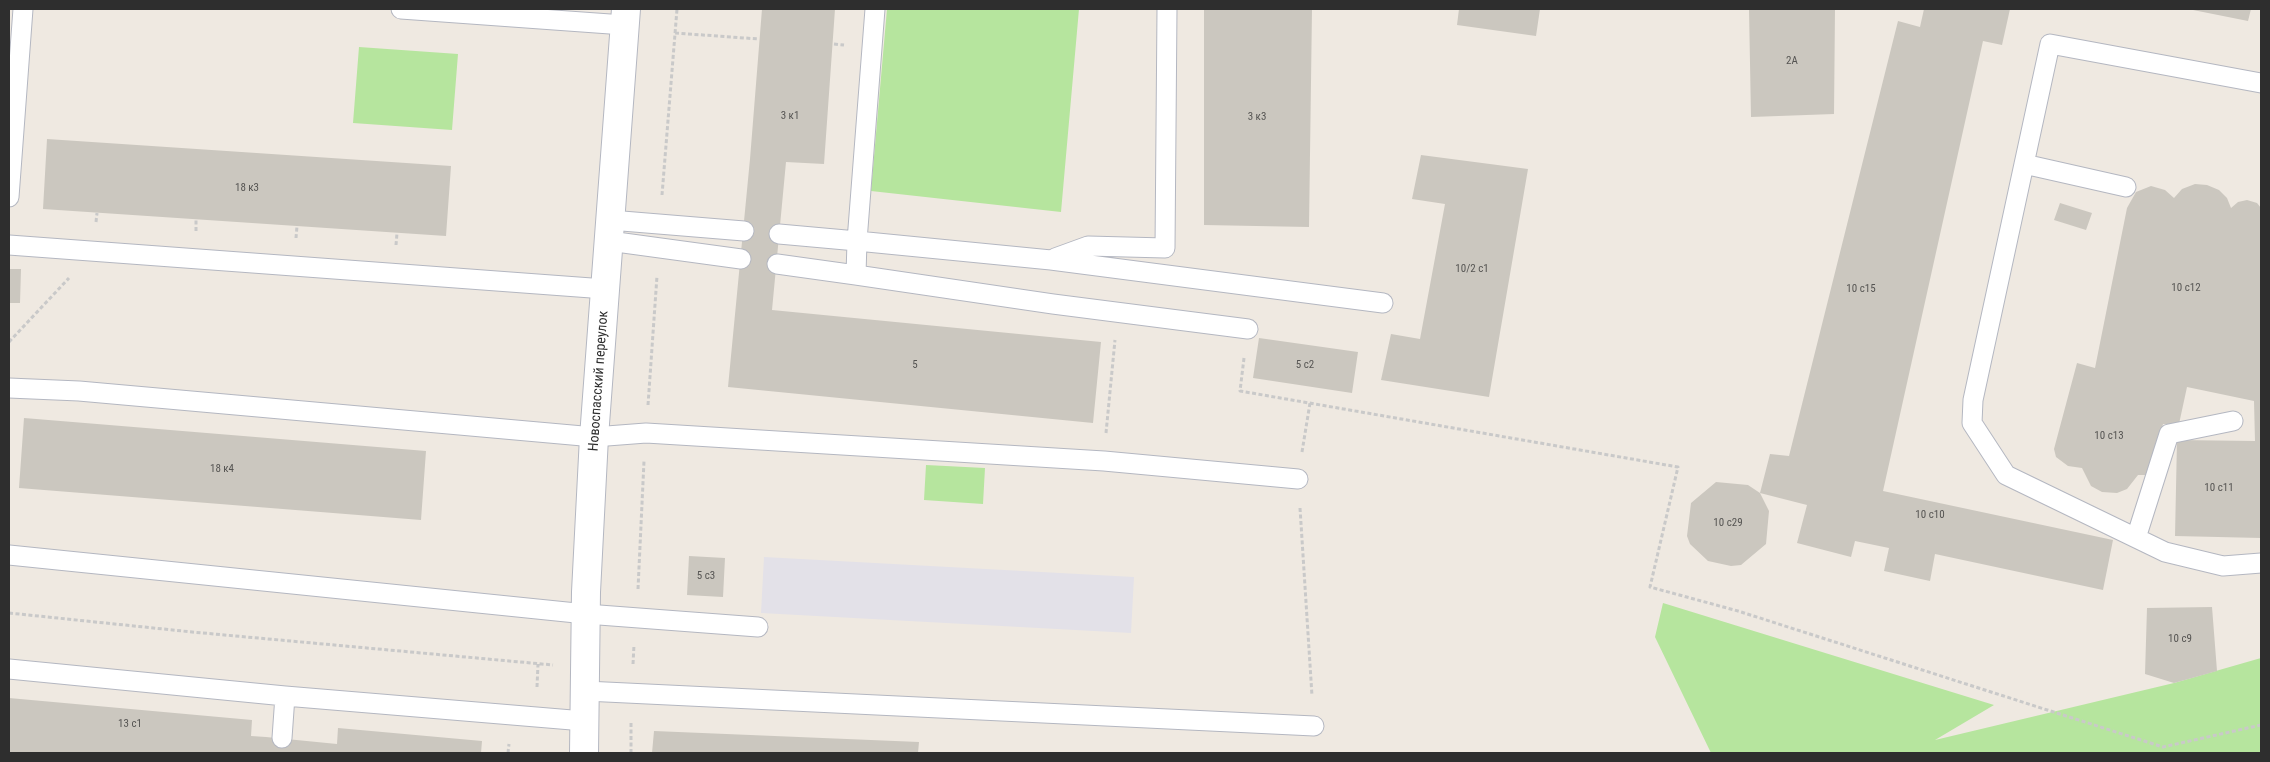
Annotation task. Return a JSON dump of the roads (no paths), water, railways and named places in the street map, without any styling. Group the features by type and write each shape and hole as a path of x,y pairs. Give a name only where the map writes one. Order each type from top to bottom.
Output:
{"street":[{"name":"Новоспасский переулок","path":"584,753 586,614 594,437 625,17"}],"lane":[{"path":"9,197 23,9"},
{"path":"401,9 625,17"},
{"path":"856,274 875,9"},
{"path":"1051,260 1088,246 1165,248 1167,9"},
{"path":"2261,83 2050,44 1973,400 1972,422 2006,475 2165,552 2223,566 2261,563"},
{"path":"2024,164 2126,187"},
{"path":"609,230 660,224 744,231"},
{"path":"609,230 659,249 741,259"},
{"path":"779,234 1051,260 1383,303"},
{"path":"9,245 606,289"},
{"path":"777,264 1248,329"},
{"path":"9,388 97,393 594,437 646,434 1104,461 1298,479"},
{"path":"2136,538 2169,434 2233,422"},
{"path":"9,555 586,614 758,627"},
{"path":"9,669 285,696 584,721"},
{"path":"585,691 1314,726"},
{"path":"282,738 285,696"}]}
